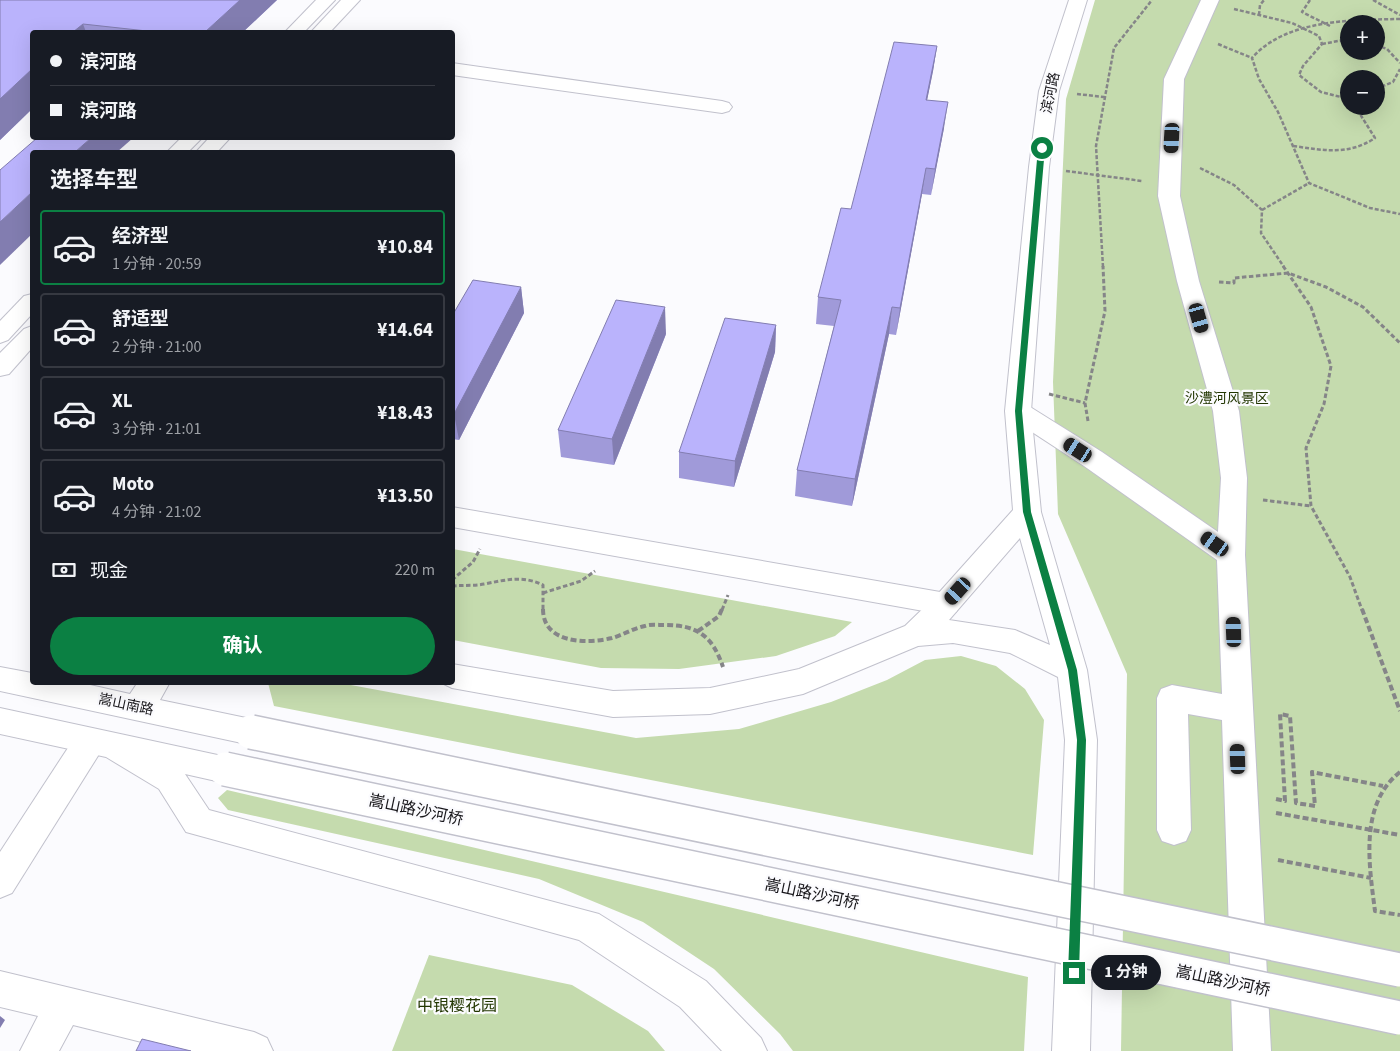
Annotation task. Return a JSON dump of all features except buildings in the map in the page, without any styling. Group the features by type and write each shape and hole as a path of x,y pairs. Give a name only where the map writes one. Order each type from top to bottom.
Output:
{"street":[{"path":"296,30 326,0"},
{"path":"322,30 351,0"},
{"name":"滨河路","path":"1071,1051 1081,740 1072,670 1027,512 1018,411 1039,167 1049,91 1078,0"},
{"path":"1209,2 1174,79 1169,196 1188,281 1226,411 1234,478 1231,555 1236,710 1252,1051"},
{"path":"455,69 722,107"},
{"path":"179,150 190,140"},
{"path":"208,150 218,140"},
{"path":"0,335 30,303"},
{"path":"0,368 30,336"},
{"path":"1018,411 1093,459 1231,555"},
{"path":"915,634 946,604 1027,512"},
{"path":"455,518 946,604"},
{"path":"455,677 613,704 710,702 802,681 915,634 953,632 1015,642 1072,670"},
{"name":"嵩山南路","path":"0,679 30,682"},
{"name":"嵩山南路","path":"55,685 146,695 251,732 1400,970"},
{"path":"1174,830 1172,698 1236,710"},
{"path":"0,721 101,743 170,779 198,822 587,926 693,994 748,1051"},
{"path":"0,882 101,743"},
{"name":"嵩山路沙河桥","path":"101,743 1400,1018"},
{"path":"0,989 254,1051"},
{"path":"39,1051 64,1004"}],"path":[{"path":"1093,459 1085,403 1092,363 1105,311 1096,146 1114,48 1152,0"},
{"path":"1259,15 1260,5 1264,0"},
{"path":"1310,0 1302,12 1330,26"},
{"path":"1373,0 1400,17"},
{"path":"1209,2 1292,23 1319,36 1322,44"},
{"path":"1252,58 1262,47 1276,38 1365,20 1400,17"},
{"path":"1193,38 1228,47 1252,58 1259,78 1278,112 1309,183 1370,208 1400,214"},
{"path":"1340,39 1322,44 1303,66 1300,75 1310,87 1329,96 1340,98"},
{"path":"1385,48 1400,63"},
{"path":"1385,85 1393,82 1400,69"},
{"path":"1292,146 1344,153 1365,146 1375,138 1361,115"},
{"path":"1171,158 1220,175 1244,190 1262,210 1261,233 1311,307 1331,366 1324,404 1306,448 1311,506 1350,576 1400,711"},
{"path":"1039,167 1170,185"},
{"path":"1262,210 1309,183"},
{"path":"1188,281 1234,283 1234,278 1288,273 1326,287 1363,307 1400,343"},
{"path":"1233,494 1311,506"},
{"path":"455,577 473,562 492,524"},
{"path":"543,593 581,581 602,567 611,545"},
{"path":"697,631 720,616 738,568"},
{"path":"455,586 488,584 512,577 532,579 543,585 543,616 555,635 571,641 612,638 646,625 682,625 705,635 717,649 734,696"},
{"path":"1240,799 1285,801 1280,714 1290,716 1296,803 1315,806 1312,772 1383,786"},
{"path":"1400,772 1383,786 1369,831 1371,878 1376,911 1400,915"},
{"path":"1240,799 1369,831 1400,835"},
{"path":"1243,853 1371,878"}],"green space":[{"name":"沙澧河风景区","path":"1095,0 1400,0 1400,1051 1121,1051 1127,674 1058,514 1053,382 1066,99"},
{"path":"455,549 852,622 835,636 776,656 679,669 601,668 455,640"},
{"path":"961,656 996,666 1025,689 1044,720 1033,855 274,706 269,685 351,685 636,738 739,729 831,702 887,680 925,660"},
{"path":"227,790 1028,977 1024,1051 793,1051 780,1034 714,969 643,922 539,879 228,810 218,798"},
{"name":"中银樱花园","path":"429,955 572,985 648,1031 665,1051 392,1051"}],"route":[{"path":"1042,148 1018,411 1027,512 1072,670 1081,740 1074,973"}]}
